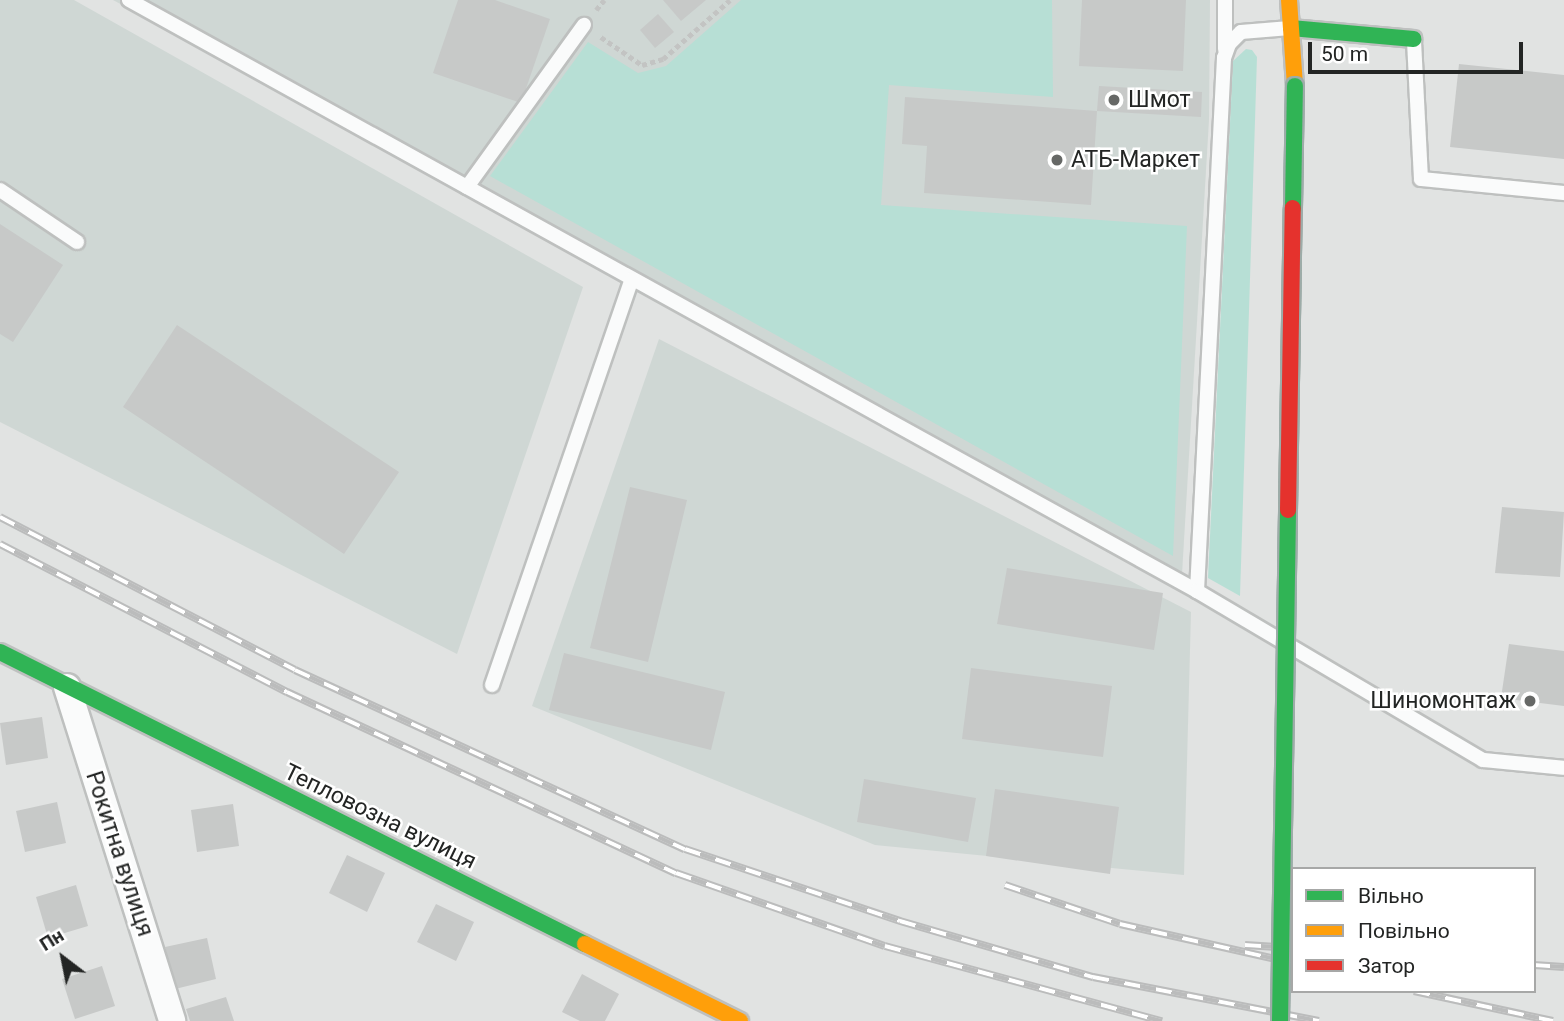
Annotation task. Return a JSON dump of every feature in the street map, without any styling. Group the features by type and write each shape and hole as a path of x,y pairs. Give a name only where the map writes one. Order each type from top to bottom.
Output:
{"main road":[{"path":"1280,1021 1295,86 1289,0"},
{"path":"1291,28 1414,39"},
{"name":"Тепловозна вулиця","path":"0,652 740,1021"}],"street":[{"name":"Рокитна вулиця","path":"67,687 172,1021"}],"lane":[{"path":"129,0 1197,591 1483,760 1564,768"},
{"path":"1197,591 1225,0"},
{"path":"467,187 584,25"},
{"path":"1224,58 1229,44 1241,32 1291,28"},
{"path":"1414,39 1421,178 1564,193"},
{"path":"0,190 77,242"},
{"path":"492,685 632,279"}],"path":[{"path":"584,25 642,65 663,59 730,0"}],"shaded area":[{"path":"0,0 74,0 583,287 457,654 0,422"},
{"path":"113,0 1210,0 1209,120 1182,574"},
{"path":"659,339 1191,612 1184,875 875,845 532,706"}],"green space":[{"path":"741,0 1052,0 1053,97 889,85 881,205 1187,226 1173,556 490,176 588,42 638,73 666,66"},
{"path":"1246,49 1252,50 1257,57 1240,596 1208,578 1233,61"}],"building":[{"path":"458,0 495,0 550,19 521,103 433,73"},
{"path":"663,0 706,0 681,21"},
{"path":"1082,0 1186,0 1183,71 1079,66"},
{"path":"658,14 674,32 655,48 640,30"},
{"path":"1459,64 1564,75 1564,159 1450,147"},
{"path":"1099,86 1202,92 1201,117 1097,111"},
{"path":"905,97 1097,111 1091,205 924,193 927,146 902,144"},
{"path":"0,224 63,265 13,342 0,334"},
{"path":"177,325 399,472 344,554 123,407"},
{"path":"630,487 687,500 648,662 590,648"},
{"path":"1502,507 1564,512 1560,577 1495,573"},
{"path":"1007,568 1163,593 1154,650 997,624"},
{"path":"1509,644 1564,651 1564,706 1501,698"},
{"path":"564,653 725,692 711,750 549,710"},
{"path":"971,668 1112,686 1103,757 962,739"},
{"path":"42,717 48,758 6,765 0,723"},
{"path":"864,779 976,798 968,842 857,822"},
{"path":"995,789 1119,807 1110,874 986,856"},
{"path":"57,802 66,843 25,852 16,811"},
{"path":"233,804 239,846 197,852 191,810"},
{"path":"347,855 385,873 367,912 329,893"},
{"path":"76,885 88,926 48,938 36,897"},
{"path":"436,904 474,922 456,961 417,942"},
{"path":"207,938 216,979 175,989 165,947"},
{"path":"102,966 115,1006 75,1019 62,979"},
{"path":"582,974 619,994 605,1021 580,1021 562,1012"},
{"path":"226,997 234,1021 190,1021 186,1009"}],"railway":[{"path":"0,517 295,670 685,849 900,921 1093,977 1319,1021"},
{"path":"0,544 287,692 676,873 885,946 1162,1021"},
{"path":"1005,885 1120,924 1291,963"},
{"path":"1245,945 1291,948"},
{"path":"1536,965 1564,967"},
{"path":"1423,993 1553,1021"}],"traffic: fast":[{"path":"1291,28 1414,39"},
{"path":"1293,208 1295,86"},
{"path":"1280,1021 1288,510"},
{"path":"0,652 585,944"}],"traffic: slow":[{"path":"1289,0 1295,86"},
{"path":"585,944 740,1021"}],"traffic: jam":[{"path":"1288,510 1293,208"}],"place":[{"name":"Шмот","path":"1114,100"},
{"name":"АТБ-Маркет","path":"1057,160"},
{"name":"Шиномонтаж","path":"1530,701"}]}
